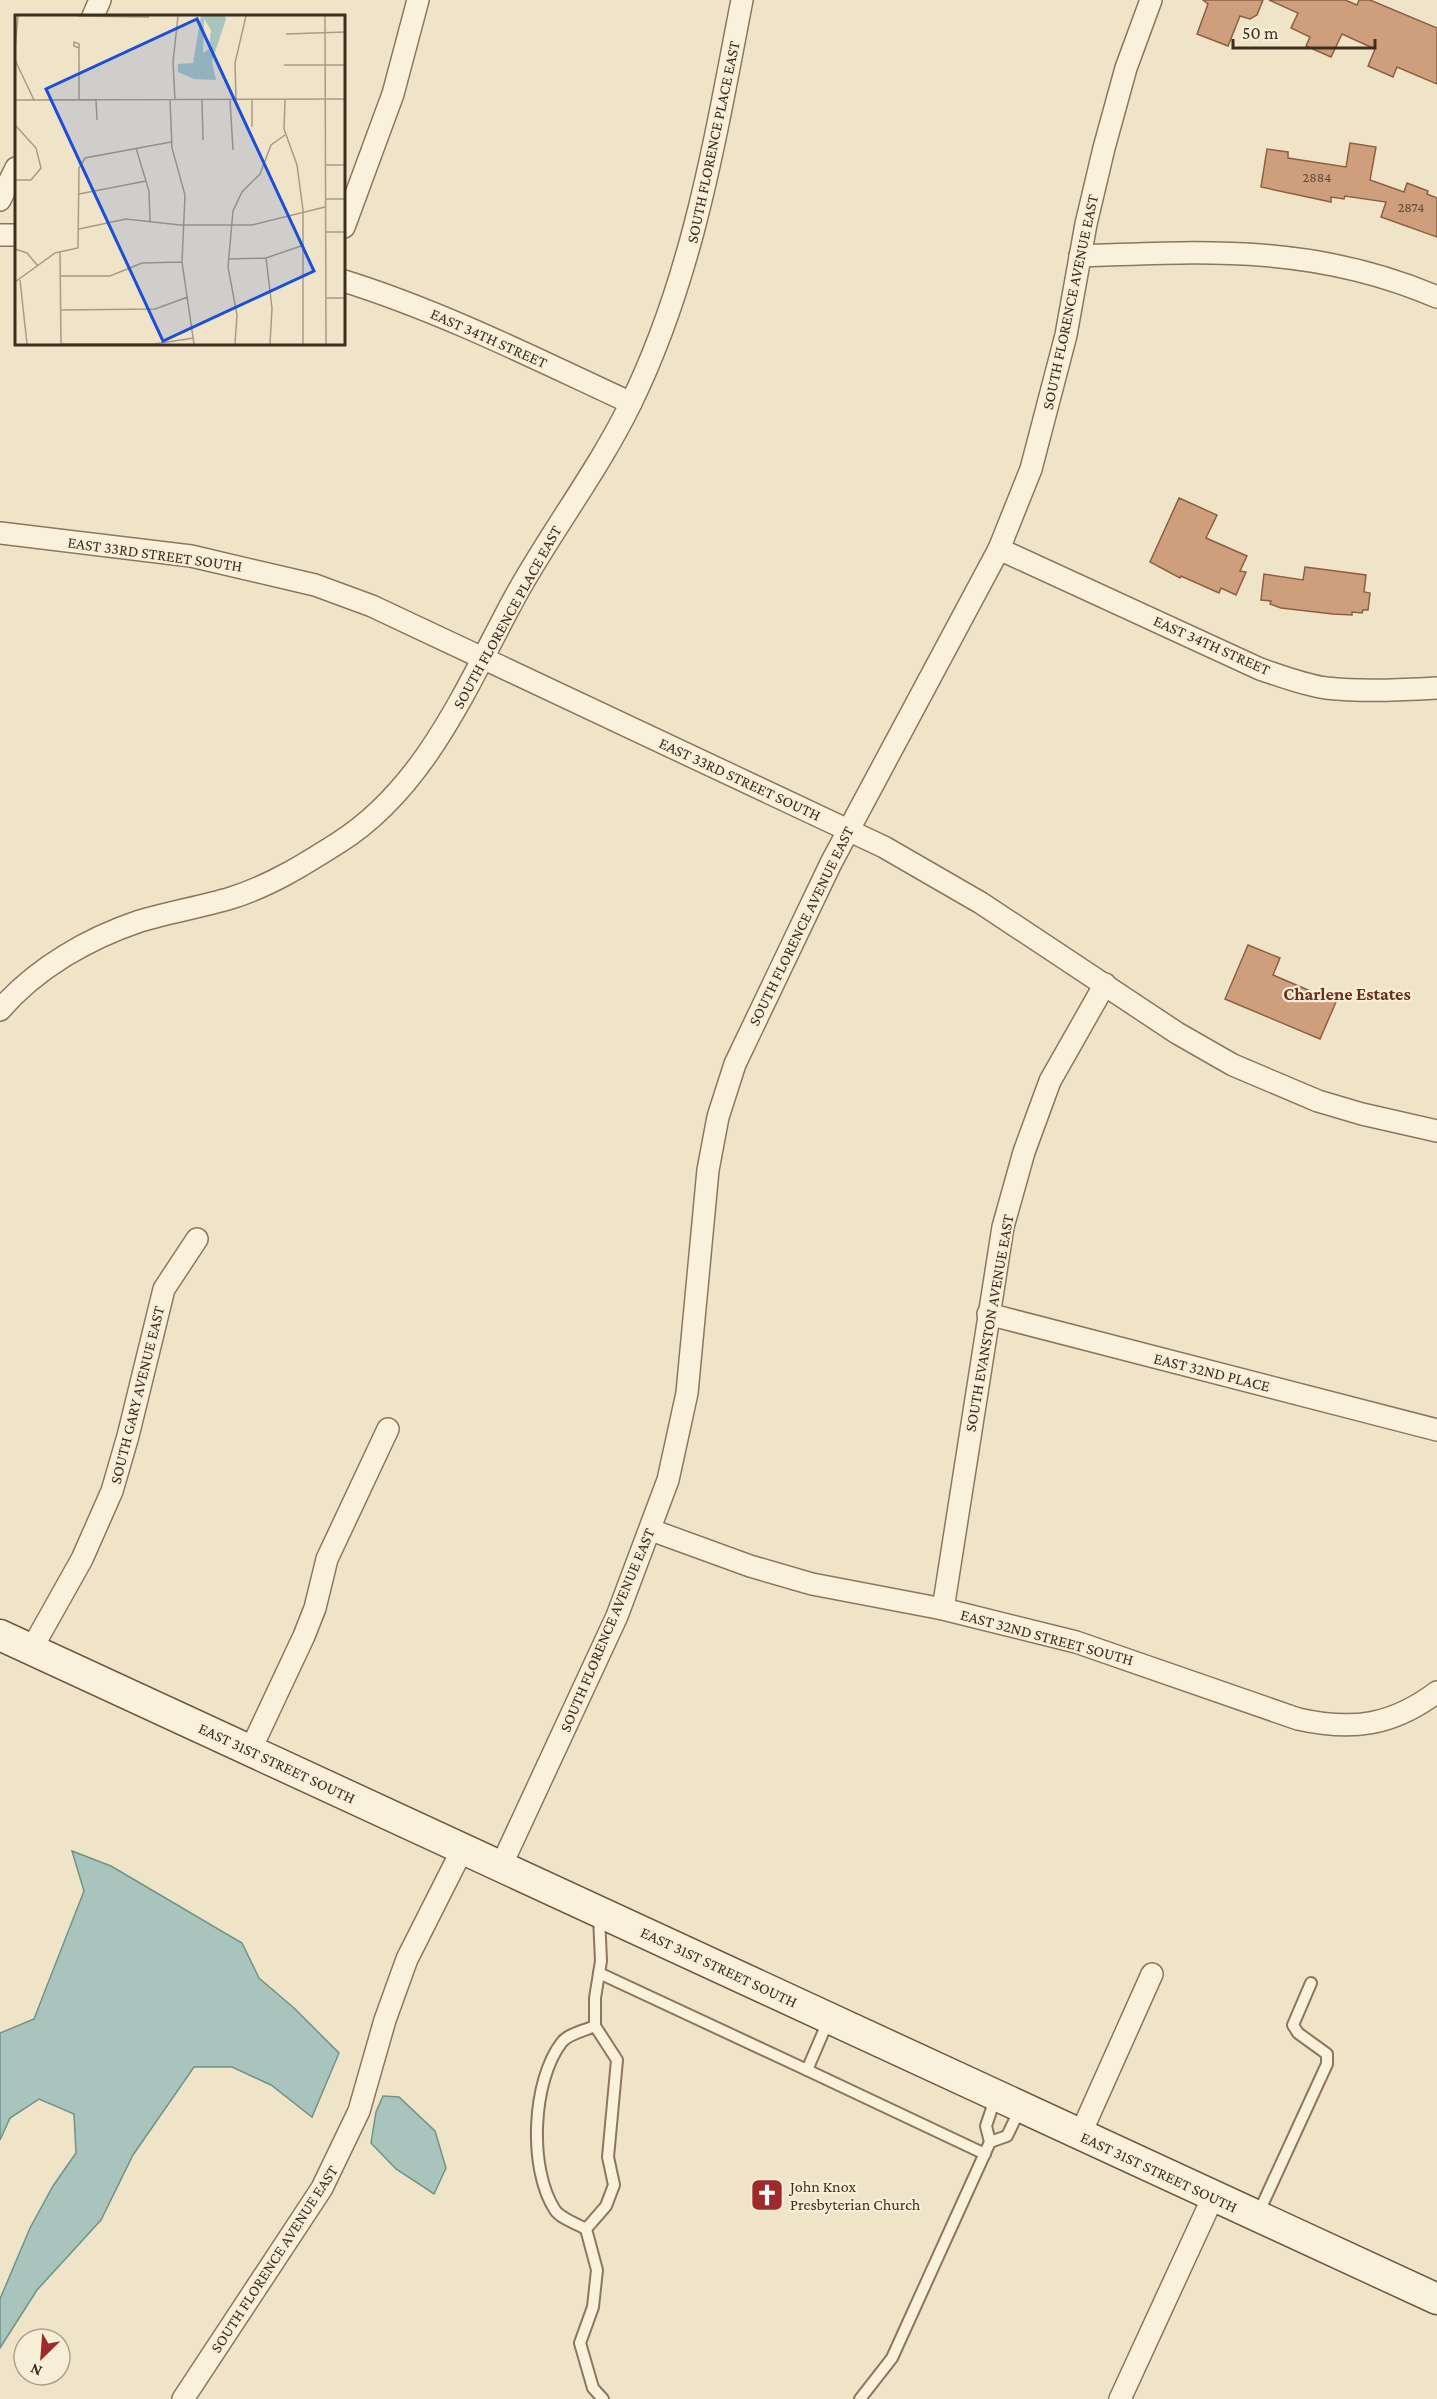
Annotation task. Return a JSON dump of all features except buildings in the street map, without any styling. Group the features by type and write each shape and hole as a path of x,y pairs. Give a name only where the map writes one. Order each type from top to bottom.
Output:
{"main road":[{"name":"EAST 31ST STREET SOUTH","path":"0,1635 1437,2299"}],"street":[{"path":"93,15 100,0"},
{"path":"345,224 393,94 417,0"},
{"name":"SOUTH FLORENCE PLACE EAST","path":"0,1010 32,980 72,952 104,936 141,921 233,897 274,881 342,841 398,790 420,765 444,730 518,592 590,478 631,403 659,340 691,248 709,174 742,0"},
{"name":"SOUTH FLORENCE AVENUE EAST","path":"501,1866 617,1616 668,1480 687,1393 701,1227 718,1117 735,1064 755,1018 848,829 999,549 1031,469 1066,336 1080,256 1120,89 1151,0"},
{"path":"0,200 15,170"},
{"path":"1080,256 1175,251 1288,256 1343,266 1437,297"},
{"name":"EAST 34TH STREET","path":"345,280 463,324 631,403"},
{"name":"EAST 33RD STREET SOUTH","path":"0,533 191,556 252,568 315,585 372,606 848,829 981,903 1177,1033 1233,1065 1284,1088 1362,1114 1437,1131"},
{"name":"EAST 34TH STREET","path":"999,549 1260,669 1287,678 1324,687 1352,690 1437,688"},
{"name":"SOUTH EVANSTON AVENUE EAST","path":"943,1609 1003,1227 1024,1152 1050,1081 1105,984"},
{"name":"SOUTH GARY AVENUE EAST","path":"31,1650 82,1558 112,1491 164,1289 197,1239"},
{"name":"EAST 32ND PLACE","path":"988,1314 1437,1430"},
{"path":"250,1751 304,1636 315,1608 327,1559 388,1429"},
{"name":"EAST 32ND STREET SOUTH","path":"651,1530 750,1566 812,1584 943,1609 1086,1645 1298,1719 1319,1724 1342,1726 1382,1721 1408,1711 1437,1692"},
{"name":"SOUTH FLORENCE AVENUE EAST","path":"183,2399 322,2188 342,2151 359,2110 385,2020 407,1959 463,1848"},
{"path":"1080,2135 1152,1974"},
{"path":"1119,2399 1213,2197"}],"lane":[{"path":"586,2229 606,2206 614,2185 608,2157 617,2060 595,2026 599,1973 598,1911"},
{"path":"599,1973 985,2154"},
{"path":"1257,2217 1327,2064 1327,2054 1298,2033 1293,2025 1311,1983"},
{"path":"807,2070 829,2018"},
{"path":"595,2026 563,2040 544,2074 537,2122 541,2177 555,2212 586,2229 597,2270 593,2307 580,2343 592,2388 603,2399"},
{"path":"990,2142 1007,2136 1009,2102"},
{"path":"860,2399 892,2358 990,2142 986,2126 1009,2102"}],"water":[{"path":"72,1851 111,1866 242,1943 259,1978 294,2008 339,2053 312,2117 271,2085 232,2067 194,2067 133,2155 101,2220 37,2290 0,2348 0,2299 30,2228 53,2186 76,2153 74,2114 39,2099 10,2118 0,2140 0,2033 34,2019 84,1891"},
{"path":"383,2096 399,2097 435,2131 446,2168 434,2194 396,2169 371,2143 376,2112"}],"place":[{"name":"John Knox Presbyterian Church","path":"767,2195"}],"district":[{"name":"Charlene Estates","path":"1347,994"}]}
